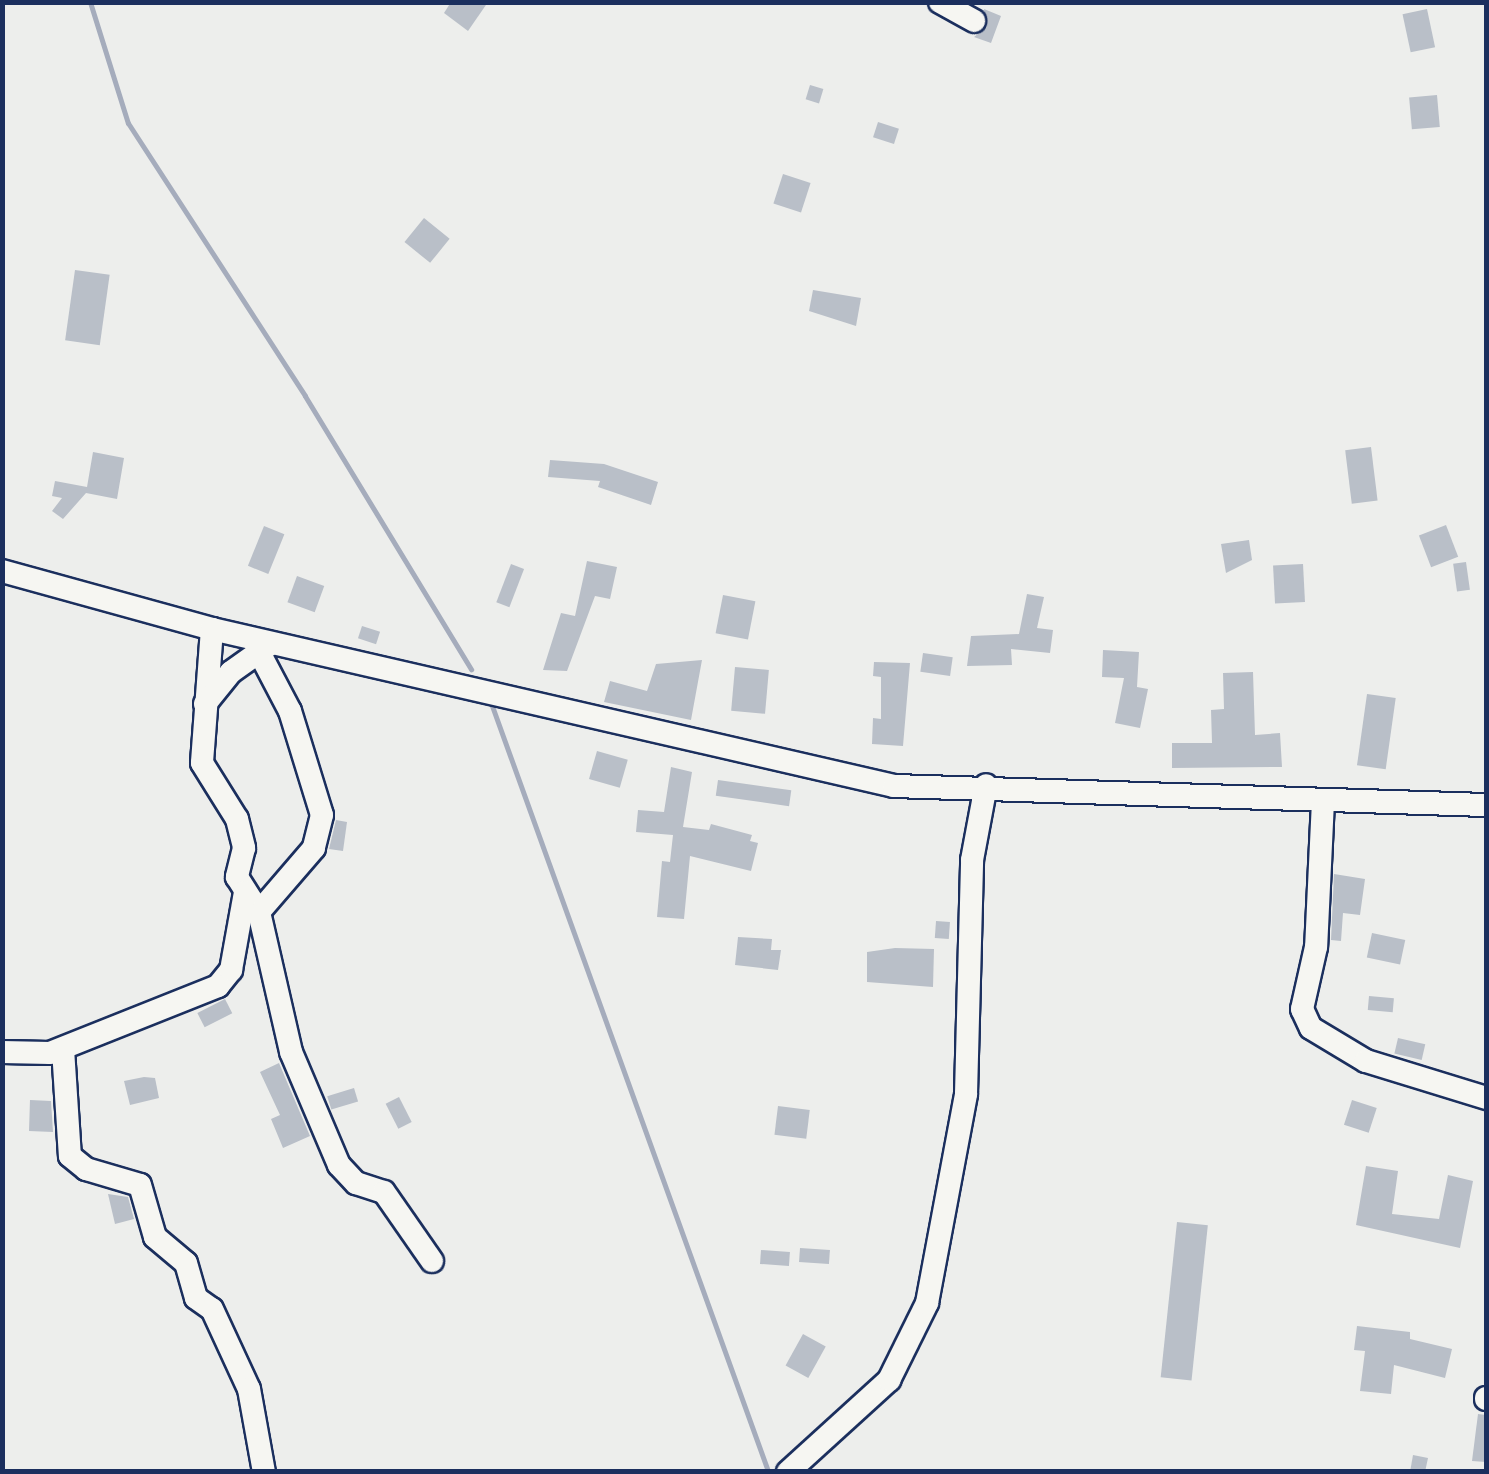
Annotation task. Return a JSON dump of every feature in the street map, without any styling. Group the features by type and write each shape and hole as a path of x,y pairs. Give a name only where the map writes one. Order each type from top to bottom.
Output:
{"street":[{"path":"940,2 974,21"},
{"path":"2,571 212,629 265,648 894,786 986,784 1486,805"},
{"path":"212,629 202,763 237,819 244,848 237,877 259,912 291,1052 339,1165 356,1183 384,1192 432,1261"},
{"path":"204,704 265,648"},
{"path":"259,912 314,848 322,815 290,711 265,648"},
{"path":"788,1472 889,1380 927,1303 966,1094 972,860 986,784"},
{"path":"1323,801 1316,947 1302,1009 1312,1028 1366,1061 1486,1098"},
{"path":"2,1052 63,1049 218,986 231,970 246,892"},
{"path":"63,1049 70,1156 86,1169 140,1185 155,1236 186,1263 196,1298 212,1310 248,1389 264,1472"}],"building":[{"path":"451,2 488,2 468,31 444,13"},
{"path":"984,9 1001,16 991,43 974,37 987,27"},
{"path":"1427,9 1435,47 1411,52 1403,14"},
{"path":"810,85 823,89 819,103 806,99"},
{"path":"1437,95 1440,127 1412,129 1409,97"},
{"path":"878,122 899,129 894,144 873,137"},
{"path":"783,174 811,183 801,212 773,203"},
{"path":"424,218 450,239 430,263 404,242"},
{"path":"75,270 110,275 100,345 65,340"},
{"path":"813,290 861,298 856,326 809,311"},
{"path":"1371,447 1378,501 1352,504 1345,450"},
{"path":"93,452 124,458 117,499 86,493 63,519 52,511 62,498 52,496 55,481 87,487"},
{"path":"550,460 604,464 658,482 651,505 598,487 600,481 548,477"},
{"path":"1446,525 1458,557 1431,567 1419,535"},
{"path":"264,526 284,534 268,574 248,566"},
{"path":"1249,540 1252,560 1226,573 1221,544"},
{"path":"587,561 617,567 610,599 595,596 567,671 543,670 561,613 575,616"},
{"path":"1466,562 1470,590 1457,592 1453,564"},
{"path":"511,564 524,569 509,607 496,602"},
{"path":"1303,564 1305,602 1275,604 1273,566"},
{"path":"297,576 324,586 315,612 287,602"},
{"path":"1027,594 1044,597 1037,628 1053,630 1050,653 1011,649 1012,665 967,666 971,636 1019,634"},
{"path":"723,595 755,601 748,640 716,633"},
{"path":"362,626 380,632 376,644 358,638"},
{"path":"1103,650 1139,652 1137,687 1148,689 1140,728 1115,723 1124,678 1102,677"},
{"path":"923,653 953,657 950,676 920,672"},
{"path":"702,660 691,720 604,702 610,681 647,691 656,664"},
{"path":"874,662 910,663 903,746 872,744 873,718 881,719 881,677 873,676"},
{"path":"735,667 769,670 765,714 731,711"},
{"path":"1253,672 1255,735 1280,733 1282,767 1172,768 1172,743 1212,743 1211,710 1224,709 1223,673"},
{"path":"1367,694 1396,698 1386,769 1357,765"},
{"path":"597,751 628,760 620,788 589,779"},
{"path":"671,767 692,772 683,827 709,830 711,824 752,835 750,841 758,843 751,871 690,856 684,919 657,917 662,861 670,862 673,835 636,832 638,810 664,812"},
{"path":"718,780 791,790 789,806 716,796"},
{"path":"336,820 347,822 343,851 329,849"},
{"path":"1334,874 1365,879 1360,915 1343,913 1341,941 1331,940"},
{"path":"936,921 950,922 949,939 935,938"},
{"path":"1372,933 1405,940 1400,965 1367,957"},
{"path":"738,937 772,939 771,950 781,950 778,970 735,965"},
{"path":"934,949 933,987 867,982 867,952"},
{"path":"1369,996 1394,998 1393,1012 1368,1010"},
{"path":"225,999 232,1013 205,1027 197,1013"},
{"path":"1398,1038 1425,1044 1422,1060 1394,1054"},
{"path":"279,1063 310,1136 283,1148 271,1119 280,1115 260,1072"},
{"path":"155,1078 159,1098 130,1105 124,1081"},
{"path":"354,1088 358,1101 331,1110 327,1096"},
{"path":"399,1097 412,1122 398,1129 386,1104"},
{"path":"30,1100 51,1101 53,1132 29,1131"},
{"path":"1352,1100 1377,1108 1369,1133 1344,1125"},
{"path":"778,1106 810,1110 806,1139 774,1135"},
{"path":"1366,1166 1398,1171 1392,1214 1439,1219 1448,1175 1473,1181 1460,1248 1356,1225"},
{"path":"108,1194 128,1197 134,1219 115,1224"},
{"path":"1177,1222 1208,1225 1192,1380 1161,1377"},
{"path":"800,1248 830,1250 829,1264 799,1262"},
{"path":"761,1250 790,1252 789,1266 760,1264"},
{"path":"1357,1326 1410,1332 1410,1339 1452,1349 1445,1378 1394,1365 1391,1394 1360,1391 1365,1351 1354,1350"},
{"path":"803,1334 826,1347 808,1378 786,1365"},
{"path":"1478,1414 1486,1415 1486,1462 1472,1461"},
{"path":"1413,1455 1428,1458 1425,1472 1410,1472"}],"waterway":[{"path":"90,2 128,123 305,396 471,669"},
{"path":"491,703 768,1471"}]}
